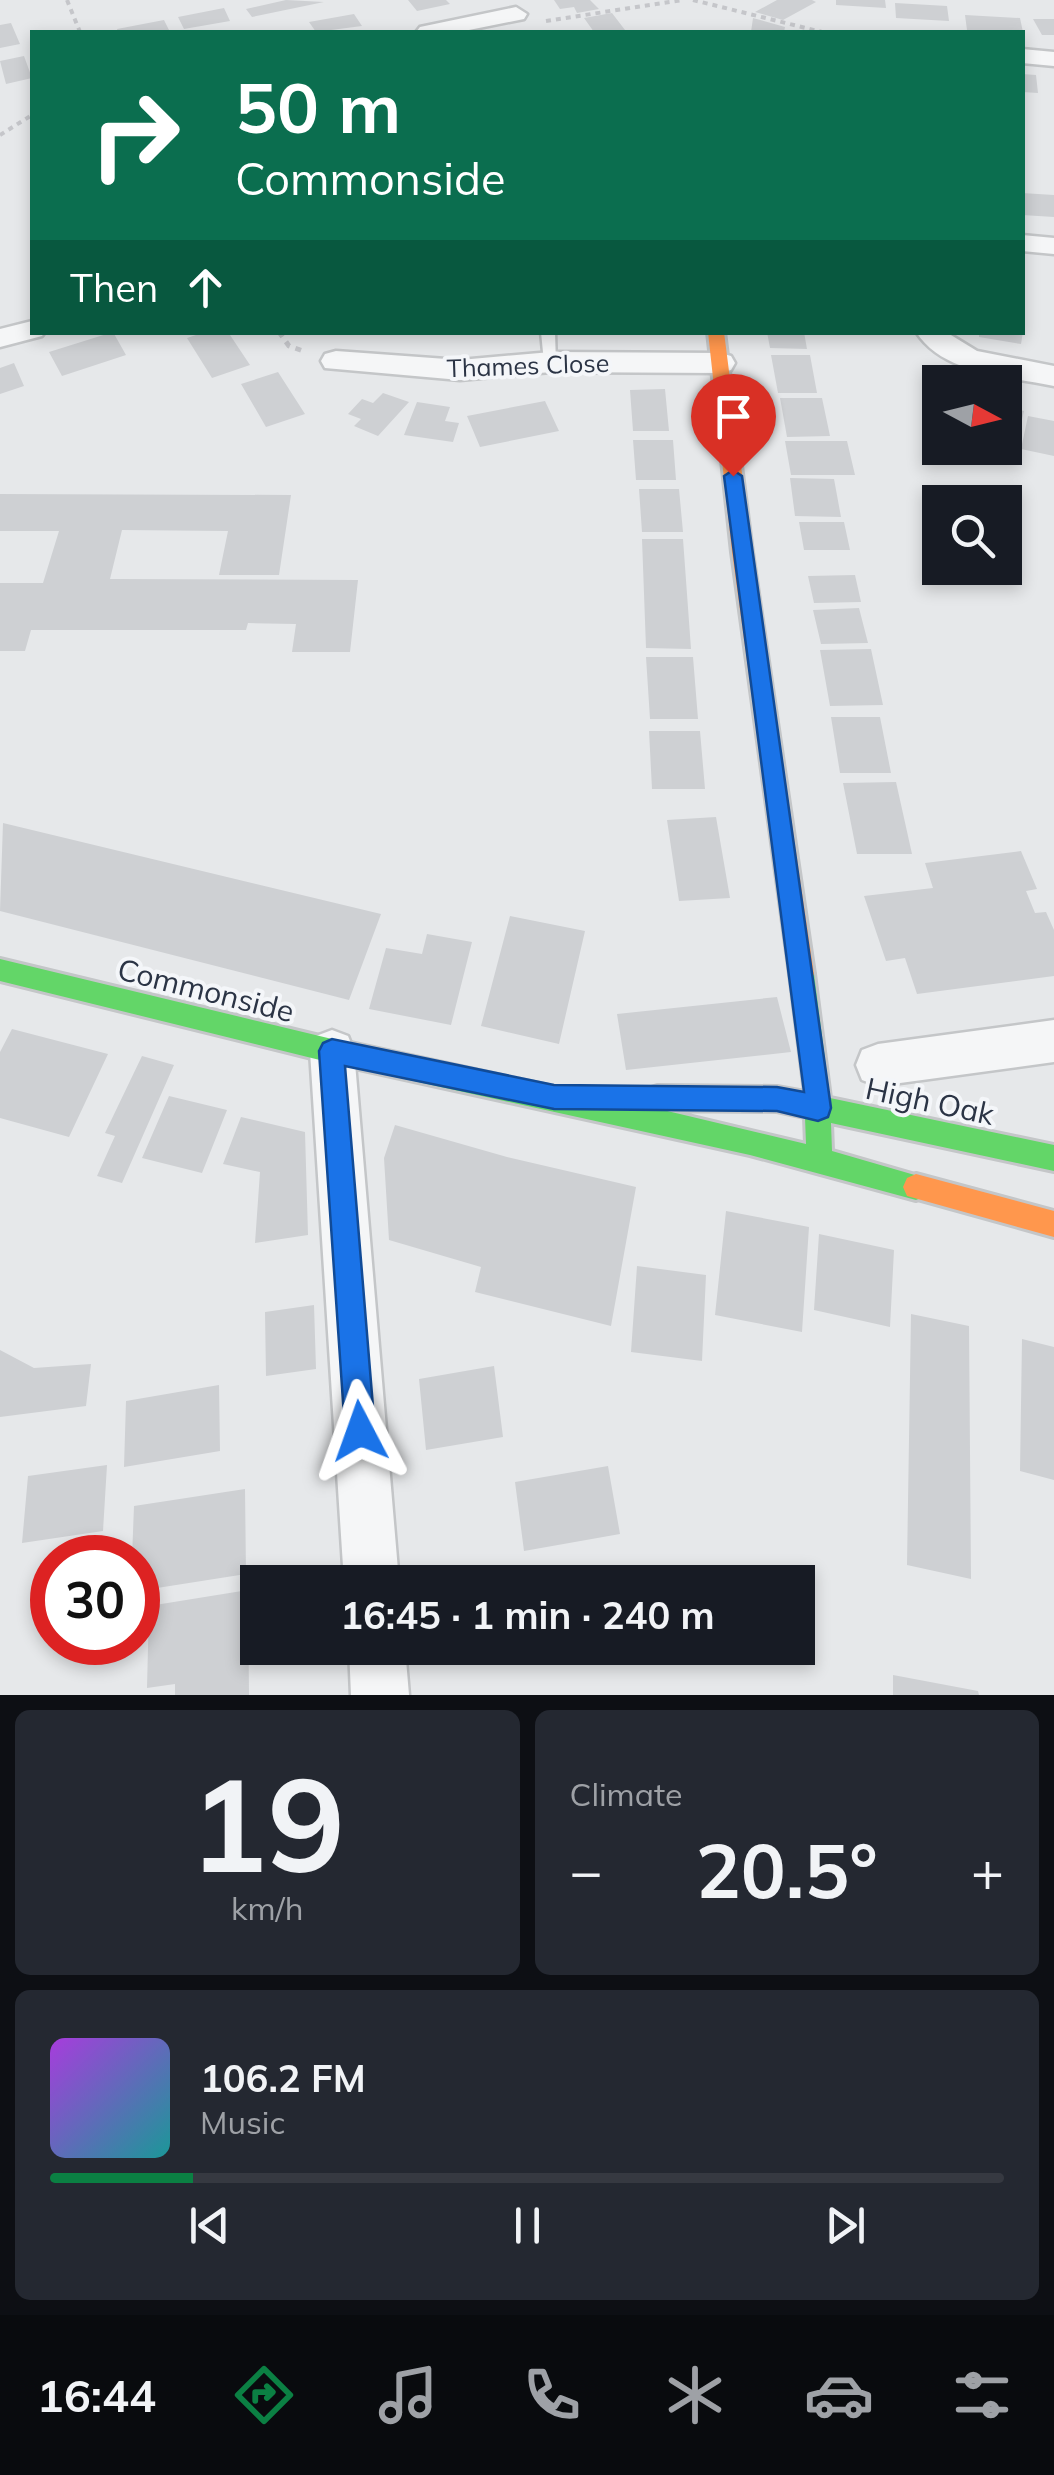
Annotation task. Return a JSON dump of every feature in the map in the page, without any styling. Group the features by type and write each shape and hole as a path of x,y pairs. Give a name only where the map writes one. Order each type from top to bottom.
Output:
{"main road":[{"path":"716,335 818,1108 819,1161 1054,1224"},
{"name":"Commonside","path":"0,970 332,1051 554,1097 819,1161"},
{"name":"High Oak","path":"554,1097 777,1099 1054,1158"}],"street":[{"path":"441,30 519,18"},
{"path":"1025,56 1054,58"},
{"path":"1025,243 1054,246"},
{"path":"0,338 30,330"},
{"path":"931,335 953,354 1054,376"},
{"name":"Thames Close","path":"336,362 460,370 549,347 720,363"},
{"path":"878,1065 1054,1040"},
{"path":"332,1051 371,1565"},
{"path":"378,1665 380,1695"}],"path":[{"path":"67,0 79,30"},
{"path":"519,18 682,0"},
{"path":"693,0 814,30"},
{"path":"0,135 30,116"}],"building":[{"path":"286,0 324,2 252,17 246,9"},
{"path":"408,0 446,0 450,4 417,11"},
{"path":"554,0 590,0 599,9 577,13 574,7 560,9"},
{"path":"777,0 816,2 783,20 755,12"},
{"path":"836,0 885,0 886,8 836,5"},
{"path":"895,3 947,6 949,21 896,18"},
{"path":"224,8 230,21 184,29 178,17"},
{"path":"612,13 625,30 593,30 584,18"},
{"path":"354,14 362,26 315,30 309,22"},
{"path":"965,15 1020,18 1023,30 967,30"},
{"path":"753,18 785,27 784,30 751,30"},
{"path":"1033,19 1054,19 1054,35 1042,35"},
{"path":"164,20 169,30 117,30"},
{"path":"11,23 20,44 0,48 0,25"},
{"path":"24,56 30,78 6,84 0,61"},
{"path":"1025,74 1036,75 1038,93 1025,92"},
{"path":"1025,193 1054,195 1054,217 1025,215"},
{"path":"115,335 126,355 62,376 49,352"},
{"path":"230,335 250,365 212,378 187,338"},
{"path":"768,335 805,335 807,349 770,348"},
{"path":"979,335 1022,335 1021,344"},
{"path":"771,355 810,355 817,393 778,393"},
{"path":"14,363 24,386 0,394 0,368"},
{"path":"278,372 305,414 266,427 241,384"},
{"path":"665,389 669,431 633,431 630,390"},
{"path":"383,393 409,402 378,436 354,426 361,419 348,414 362,399 373,403"},
{"path":"780,398 822,398 830,436 787,437"},
{"path":"545,401 559,431 480,447 467,416"},
{"path":"417,402 450,407 445,421 459,423 453,442 404,435"},
{"path":"1028,416 1054,421 1054,456 1022,449"},
{"path":"633,440 673,440 676,480 636,480"},
{"path":"785,441 847,441 855,475 791,475"},
{"path":"790,478 834,479 841,517 795,516"},
{"path":"639,489 679,489 683,532 642,532"},
{"path":"0,494 291,495 279,575 219,575 228,531 122,530 110,579 358,580 350,652 292,652 296,624 248,623 246,630 31,630 25,651 0,651 0,583 43,583 59,531 0,531"},
{"path":"799,522 844,522 850,550 804,550"},
{"path":"642,539 683,539 691,649 646,648"},
{"path":"855,575 861,602 814,603 808,576"},
{"path":"859,608 868,643 821,644 813,610"},
{"path":"871,649 883,705 830,706 820,650"},
{"path":"646,657 693,657 698,719 650,719"},
{"path":"831,717 880,717 891,773 840,773"},
{"path":"649,731 700,731 705,789 652,789"},
{"path":"896,782 912,854 857,854 843,783"},
{"path":"716,817 730,898 679,901 667,820"},
{"path":"3,823 381,914 349,1000 0,911"},
{"path":"1021,851 1037,889 1026,891 1035,913 1046,912 1054,930 1054,976 917,994 905,958 886,961 864,896 933,888 925,863"},
{"path":"510,916 585,931 559,1044 481,1026"},
{"path":"427,934 472,942 451,1025 369,1009 386,948 422,954"},
{"path":"777,997 791,1052 626,1070 617,1014"},
{"path":"12,1029 108,1054 69,1137 0,1118 0,1052"},
{"path":"142,1056 174,1065 122,1183 97,1176 115,1136 105,1133"},
{"path":"169,1096 227,1110 202,1173 142,1158"},
{"path":"241,1117 305,1132 308,1235 255,1243 260,1172 223,1164"},
{"path":"395,1125 507,1157 636,1187 611,1326 475,1292 481,1267 389,1240 384,1158"},
{"path":"726,1211 809,1227 802,1332 715,1315"},
{"path":"819,1234 894,1250 890,1327 814,1310"},
{"path":"637,1266 706,1275 702,1361 631,1352"},
{"path":"314,1305 316,1369 266,1376 265,1312"},
{"path":"911,1314 969,1326 971,1579 907,1565"},
{"path":"1022,1339 1054,1347 1054,1480 1020,1471"},
{"path":"0,1350 34,1368 91,1364 86,1406 0,1417"},
{"path":"494,1366 503,1437 426,1450 419,1379"},
{"path":"219,1385 220,1451 124,1467 126,1401"},
{"path":"107,1465 103,1531 30,1535 30,1542 22,1543 28,1476"},
{"path":"608,1466 620,1534 524,1551 515,1482"},
{"path":"245,1489 246,1565 240,1565 240,1575 160,1588 160,1535 133,1535 134,1506"},
{"path":"240,1591 240,1665 249,1665 249,1695 175,1695 175,1684 147,1688 148,1665 160,1665 160,1604"},
{"path":"893,1675 978,1691 979,1695 893,1695"}],"traffic: fast":[{"path":"0,970 332,1051 750,1142 916,1187"},
{"path":"802,974 817,1079 819,1161"},
{"path":"657,1098 777,1099 1054,1158"}],"traffic: slow":[{"path":"716,335 742,552 802,974"},
{"path":"916,1187 1054,1224"}],"route":[{"path":"360,1431 332,1051 554,1097 777,1099 818,1108 817,1078 733,476"}]}
